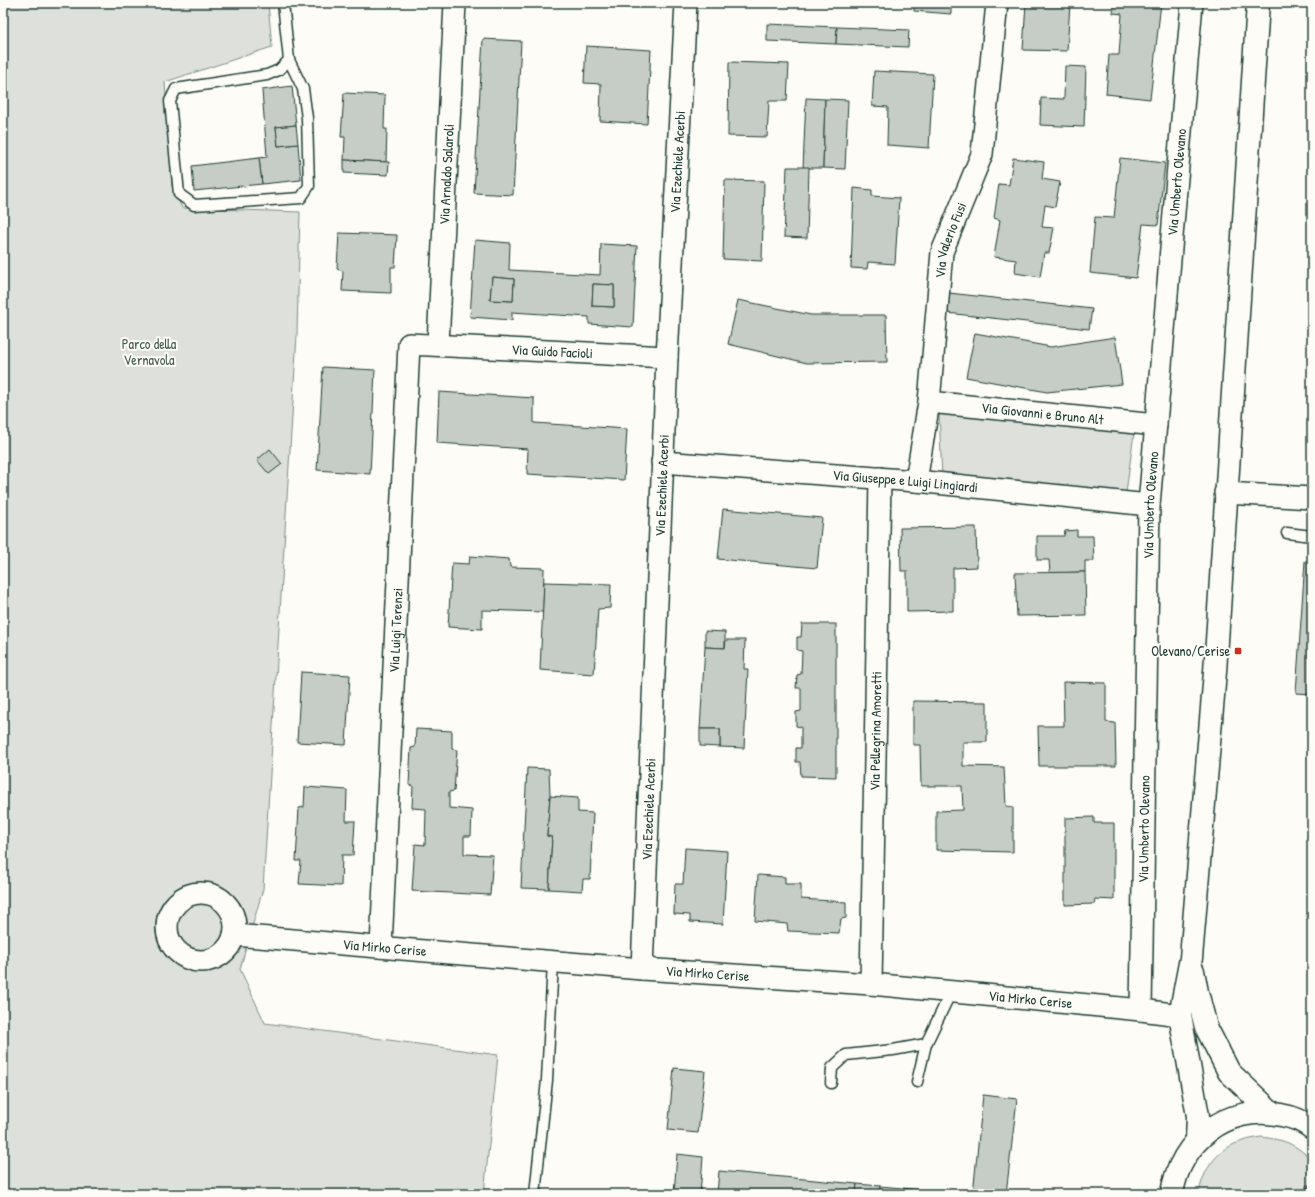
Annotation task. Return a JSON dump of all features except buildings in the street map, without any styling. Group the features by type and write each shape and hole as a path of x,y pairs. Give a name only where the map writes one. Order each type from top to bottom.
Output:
{"street":[{"name":"Via Arnaldo Salaroli","path":"438,344 455,3"},
{"name":"Via Ezechiele Acerbi","path":"642,969 662,462 686,3"},
{"name":"Via Valerio Fusi","path":"916,481 929,402 942,252 982,154 997,3"},
{"name":"Via Umberto Olevano","path":"1141,1010 1149,505 1192,3"},
{"path":"1197,1140 1198,1116 1180,1015 1191,958 1214,672 1258,3"},
{"name":"Via Luigi Terenzi","path":"381,947 409,344 438,344"},
{"name":"Via Guido Facioli","path":"438,344 667,357"},
{"name":"Via Giovanni e Bruno Alt","path":"929,402 1156,425"},
{"name":"Via Giuseppe e Luigi Lingiardi","path":"662,462 916,481 1149,505"},
{"name":"Via Pellegrina Amoretti","path":"871,984 880,478"},
{"path":"1225,493 1312,498"},
{"name":"Via Mirko Cerise","path":"234,935 642,969 871,984 1180,1015"},
{"path":"1191,958 1197,992 1206,1027 1229,1072 1272,1113"},
{"path":"1172,1194 1177,1170 1187,1152 1197,1140 1217,1125 1239,1115 1255,1112 1272,1113 1294,1118 1312,1128"}],"lane":[{"path":"283,3 289,60 303,88 307,118 309,186 300,198 194,205 179,194 170,101 176,89 267,75 279,70 289,60"},
{"path":"1287,533 1312,536"},
{"path":"535,1194 547,1080 553,962"},
{"path":"917,1082 926,1044 951,992"},
{"path":"831,1084 832,1068 846,1055 893,1050 926,1044"}],"green space":[{"name":"Parco della Vernavola","path":"3,3 268,3 272,47 165,82 172,186 182,208 300,212 297,335 263,889 240,969 265,1023 498,1055 484,1194 3,1194"},
{"path":"939,413 1134,433 1126,493 942,478"},
{"path":"1261,1137 1277,1139 1289,1143 1312,1160 1312,1194 1199,1194 1208,1168 1219,1154 1234,1144"}],"waterway":[{"path":"1308,1194 1309,1188"}],"place":[{"name":"Olevano/Cerise","path":"1238,651"}]}
